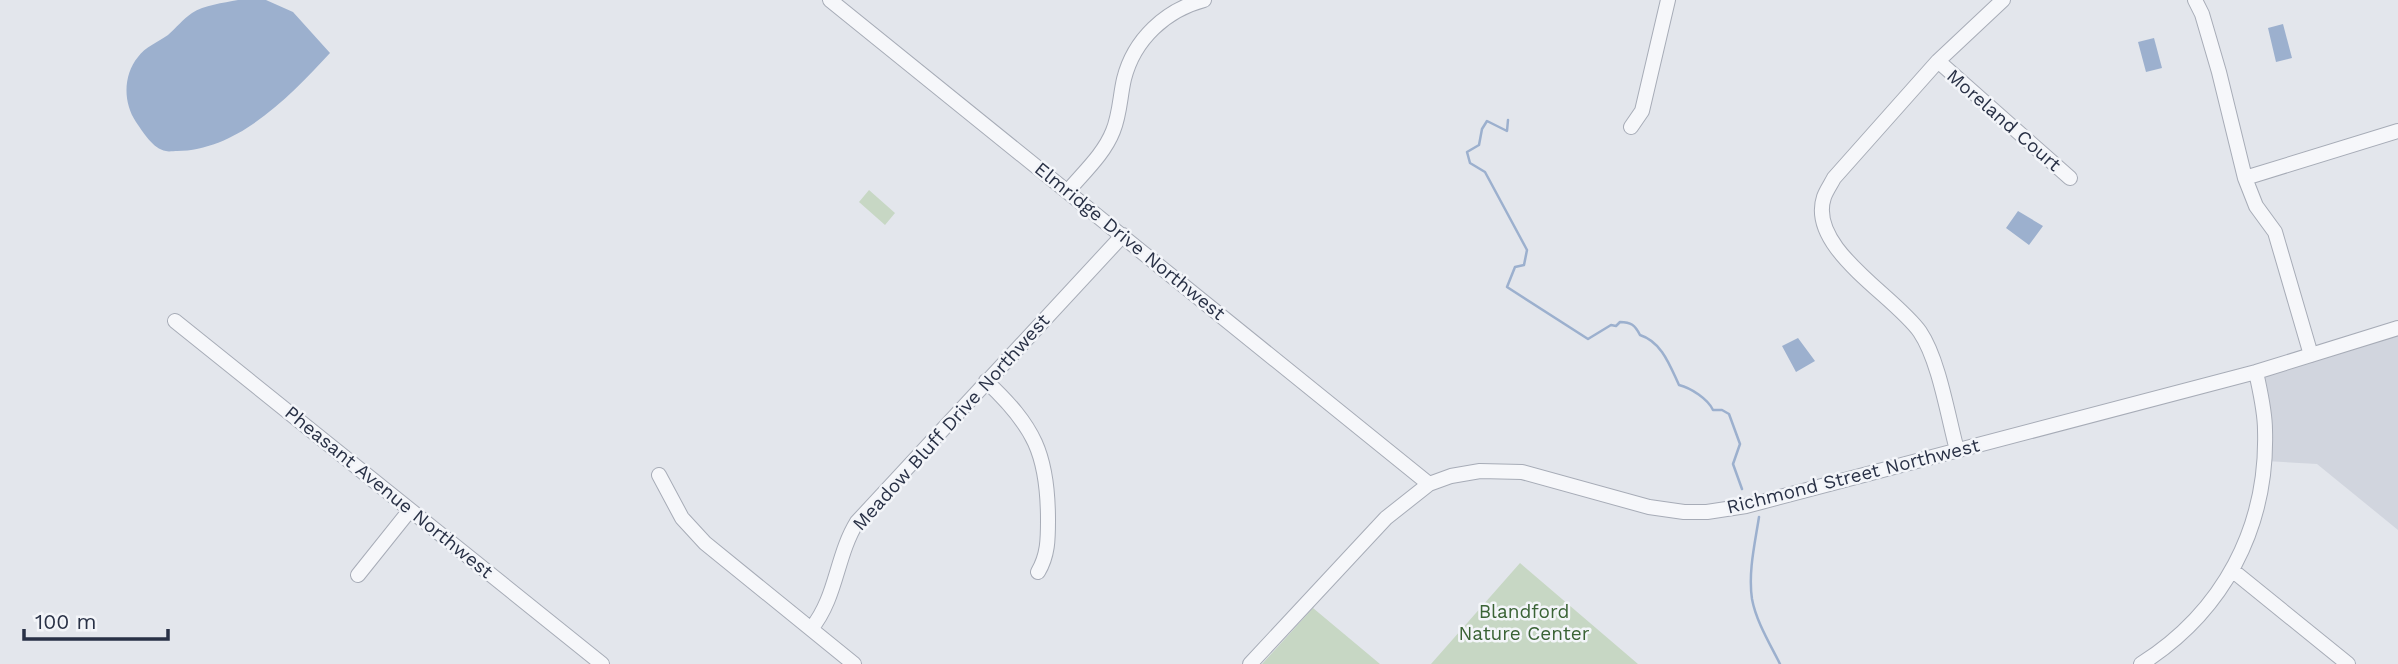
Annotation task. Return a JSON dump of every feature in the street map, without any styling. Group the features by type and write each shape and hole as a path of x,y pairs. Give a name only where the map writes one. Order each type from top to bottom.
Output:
{"street":[{"name":"Elmridge Drive Northwest","path":"830,0 1429,484"},
{"path":"1068,191 1097,157 1112,134 1128,67 1142,41 1161,21 1182,6 1204,0"},
{"path":"1631,127 1644,103 1668,0"},
{"path":"1957,450 1938,380 1920,333 1902,312 1839,253 1825,232 1821,215 1824,197 1834,178 1938,61 2003,0"},
{"path":"2195,0 2202,14 2219,72 2245,178 2256,206 2275,232 2311,355"},
{"name":"Moreland Court","path":"1938,61 2070,178"},
{"path":"2245,178 2398,131"},
{"name":"Meadow Bluff Drive Northwest","path":"811,629 831,597 845,544 857,522 1123,235"},
{"name":"Pheasant Avenue Northwest","path":"175,321 601,664"},
{"name":"Richmond Street Northwest","path":"1250,664 1386,518 1429,484 1451,476 1480,471 1522,472 1649,506 1684,512 1707,512 1746,506 2256,372 2398,328"},
{"path":"2141,664 2164,649 2214,600 2232,570 2254,517 2265,461 2266,428 2256,372"},
{"path":"986,381 1013,407 1028,427 1042,457 1048,490 1048,542 1044,563 1038,572"},
{"path":"659,475 682,518 696,535 854,664"},
{"path":"358,575 410,510"},
{"path":"2232,570 2348,664"}],"shaded area":[{"path":"2398,328 2398,530 2317,464 2265,461 2256,372"}],"green space":[{"path":"869,190 895,213 885,225 859,202"},
{"name":"Blandford Nature Center","path":"1520,563 1638,664 1431,664"},
{"path":"1313,608 1380,664 1262,664"}],"water":[{"path":"238,0 266,0 293,12 330,53 280,103 242,131 200,148 161,150 145,135 129,106 127,80 133,64 144,50 168,35 192,13 208,6"},
{"path":"2283,24 2292,58 2276,62 2268,28"},
{"path":"2154,38 2162,68 2146,72 2138,42"},
{"path":"2018,211 2043,226 2029,245 2006,228"},
{"path":"1798,338 1815,361 1796,372 1782,346"}],"waterway":[{"path":"1508,120 1507,131 1487,121 1482,129 1479,145 1467,152 1470,163 1485,172 1527,250 1524,265 1515,267 1507,287 1588,339 1611,325 1624,322 1632,325 1640,335 1654,343 1679,385 1699,394 1713,410 1722,410 1729,414 1740,444 1733,464 1742,489"},
{"path":"1759,517 1751,568 1752,599 1760,624 1780,664"}]}
